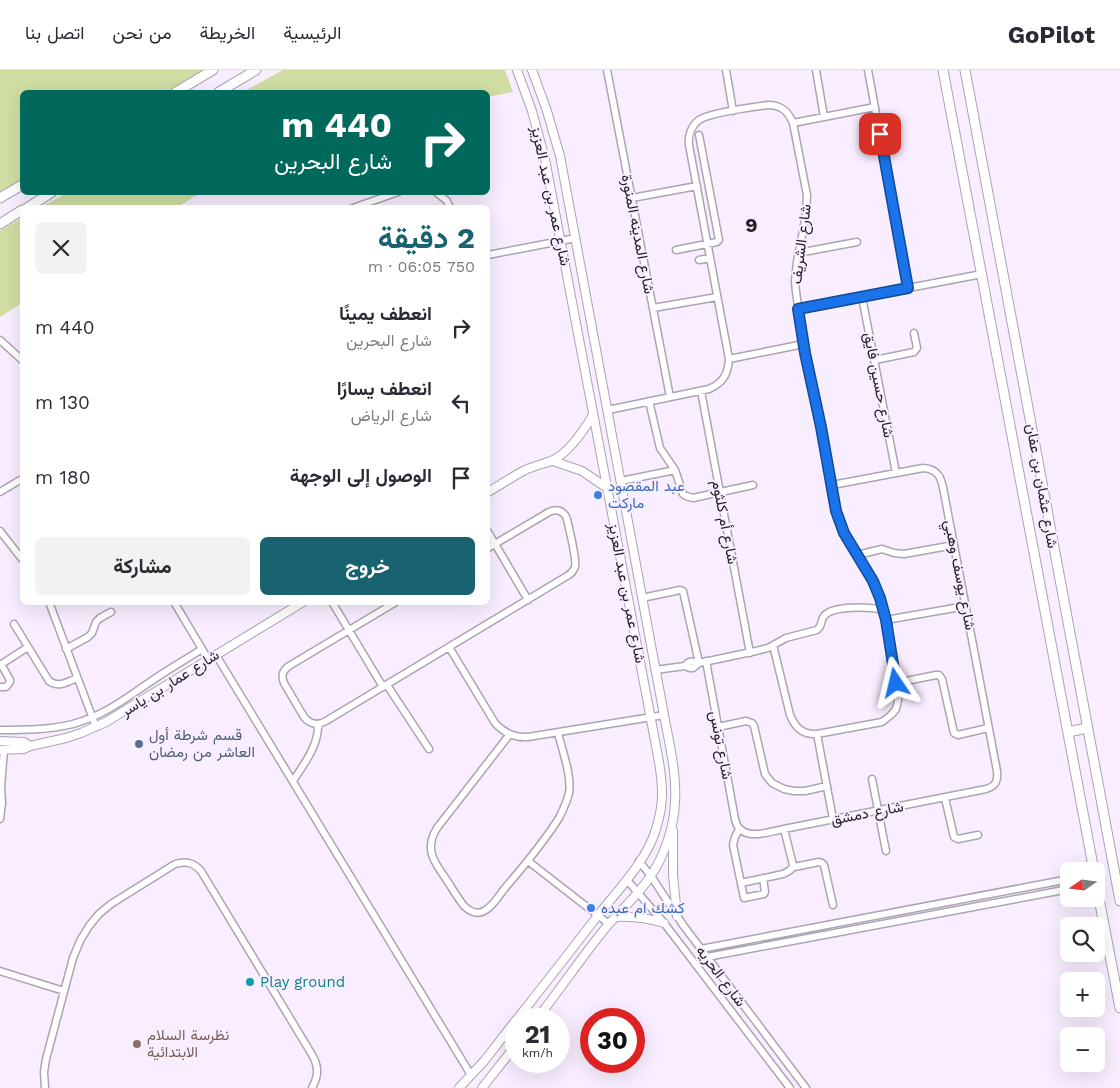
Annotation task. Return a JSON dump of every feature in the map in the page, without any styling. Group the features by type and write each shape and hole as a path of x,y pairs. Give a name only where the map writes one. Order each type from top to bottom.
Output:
{"main road":[{"path":"179,90 213,70"},
{"path":"222,90 256,70"},
{"name":"شارع عثمان بن عفان","path":"943,70 1092,862"},
{"name":"شارع عثمان بن عفان","path":"965,70 1120,902"},
{"path":"0,198 20,186"},
{"path":"32,205 47,195"},
{"path":"0,224 20,211"},
{"path":"1068,732 1088,728"},
{"path":"1101,908 1120,1008"}],"street":[{"name":"شارع عمر بن عبد العزيز","path":"517,70 540,135 561,241 661,775 662,804 651,843 627,880 526,1008"},
{"name":"شارع عمر بن عبد العزيز","path":"532,70 560,156 664,715 675,786 673,818 662,855 651,876 609,924 545,1008"},
{"name":"شارع المدينه المنورة","path":"607,70 670,397"},
{"path":"726,70 733,111"},
{"path":"816,70 824,117"},
{"path":"868,70 908,288"},
{"path":"608,410 712,388 722,381 728,370 729,359 689,141 692,128 696,122 703,118 764,105 774,105 782,108 793,123 875,107"},
{"name":"شارع الشريف","path":"793,123 807,195 806,215 798,253 795,281 804,344 839,519 848,540 876,586 886,620 898,694 894,712 887,719 876,723 817,734"},
{"path":"676,250 717,242 719,239 699,135"},
{"path":"632,198 697,186"},
{"path":"361,205 390,195"},
{"path":"440,195 449,205"},
{"path":"490,255 576,238"},
{"path":"798,253 857,242"},
{"path":"699,260 710,258"},
{"path":"798,309 982,274"},
{"path":"653,308 717,297"},
{"name":"شارع حسين فايق","path":"862,297 896,473"},
{"path":"874,360 914,352 917,348 914,333"},
{"path":"0,340 20,358"},
{"path":"729,359 804,344"},
{"name":"شارع أم كلثوم","path":"701,391 750,653"},
{"path":"649,401 658,444 675,470 681,490 686,496 693,498 753,485"},
{"path":"490,491 525,470 553,461 576,440 593,415"},
{"path":"553,461 582,471 607,488"},
{"name":"شارع يوسف وهبي","path":"832,485 923,468 932,470 939,476 942,483 966,606 997,776 995,785"},
{"path":"621,481 675,470"},
{"path":"0,492 20,480"},
{"path":"391,605 286,668 282,674 284,683 304,717 312,723 326,722 570,574 574,568 575,561 566,516 561,511 552,510 490,546"},
{"path":"0,532 20,557"},
{"path":"490,536 528,600"},
{"path":"857,555 882,549 904,554 954,545"},
{"name":"شارع تونس","path":"642,598 683,591 718,727 735,819 739,828"},
{"path":"50,605 96,727"},
{"path":"176,605 208,659"},
{"name":"شارع عمار بن ياسر","path":"2,750 24,748 74,736 96,727 298,605"},
{"path":"334,605 385,686 429,749"},
{"path":"886,620 966,606"},
{"path":"655,670 685,666 692,661 701,663 750,653 786,638 817,630 822,625 824,616 835,611 863,607 883,610"},
{"path":"66,649 88,637 92,633 96,622 110,612"},
{"path":"14,624 49,681 59,685 77,678"},
{"path":"773,645 786,704 792,720 802,732 817,734 834,819"},
{"path":"0,686 6,687 10,682 1,664 28,647"},
{"path":"449,647 495,723 504,731 518,737 528,738 664,715"},
{"path":"0,730 57,727 92,717 112,708 150,681 202,649"},
{"path":"216,654 471,1075"},
{"path":"896,683 939,675 943,680 954,733 958,735 988,728"},
{"path":"718,727 746,721 752,722 765,774 769,781 776,786 794,791 804,791 827,786"},
{"path":"293,781 314,745 318,724"},
{"path":"510,734 437,828 432,839 431,852 437,867 462,904 468,910 477,912 488,909 528,861 564,808 569,794 569,777 558,733"},
{"name":"شارع عمار بن ياسر","path":"0,741 24,742 30,746"},
{"path":"0,819 2,750"},
{"path":"872,779 886,851"},
{"name":"شارع دمشق","path":"739,828 744,833 752,834 784,829 945,798 988,789 995,785"},
{"path":"945,798 954,837 958,839 978,835"},
{"path":"673,818 673,875 677,916"},
{"path":"739,828 733,845 744,898 764,895 762,878"},
{"path":"784,829 793,866"},
{"path":"528,861 609,924"},
{"name":"شارع الحريه","path":"639,861 701,949 806,1088"},
{"path":"45,1088 44,1072 46,1059 64,991 73,958 89,926 110,904 175,864 183,862 190,862 196,866 207,881 316,1062 318,1071 312,1088"},
{"path":"793,866 822,863 833,905"},
{"path":"741,883 785,873 793,866"},
{"name":"شارع الحريه","path":"627,880 664,923 790,1088"},
{"path":"701,949 1060,881"},
{"path":"1024,888 1026,897"},
{"path":"707,957 1060,891"},
{"path":"1001,892 1002,902"},
{"path":"616,917 644,918 664,923"},
{"path":"807,929 809,938"},
{"path":"785,933 787,942"},
{"path":"0,972 64,991"},
{"name":"شارع عمر بن عبد العزيز","path":"459,1088 485,1060 505,1034"},
{"path":"482,1088 505,1059"}],"green space":[{"path":"0,70 205,70 171,90 20,90 20,180 0,193"},
{"path":"283,70 505,70 513,92 490,97 490,90 247,90"},
{"path":"63,195 198,195 180,205 45,205"},
{"path":"20,219 20,304 0,317 0,231"}],"place":[{"name":"عبد المقصود ماركت","path":"598,495"},
{"name":"قسم شرطة أول العاشر من رمضان","path":"139,744"},
{"name":"كشك ام عبده","path":"591,908"},
{"name":"Play ground","path":"250,982"},
{"name":"نظرسة السلام الابتدائية","path":"137,1044"}],"district":[{"name":"9","path":"752,225"}],"route":[{"path":"880,134 908,288 798,309 836,511 844,533 873,581 880,598 886,620 896,683"}]}
